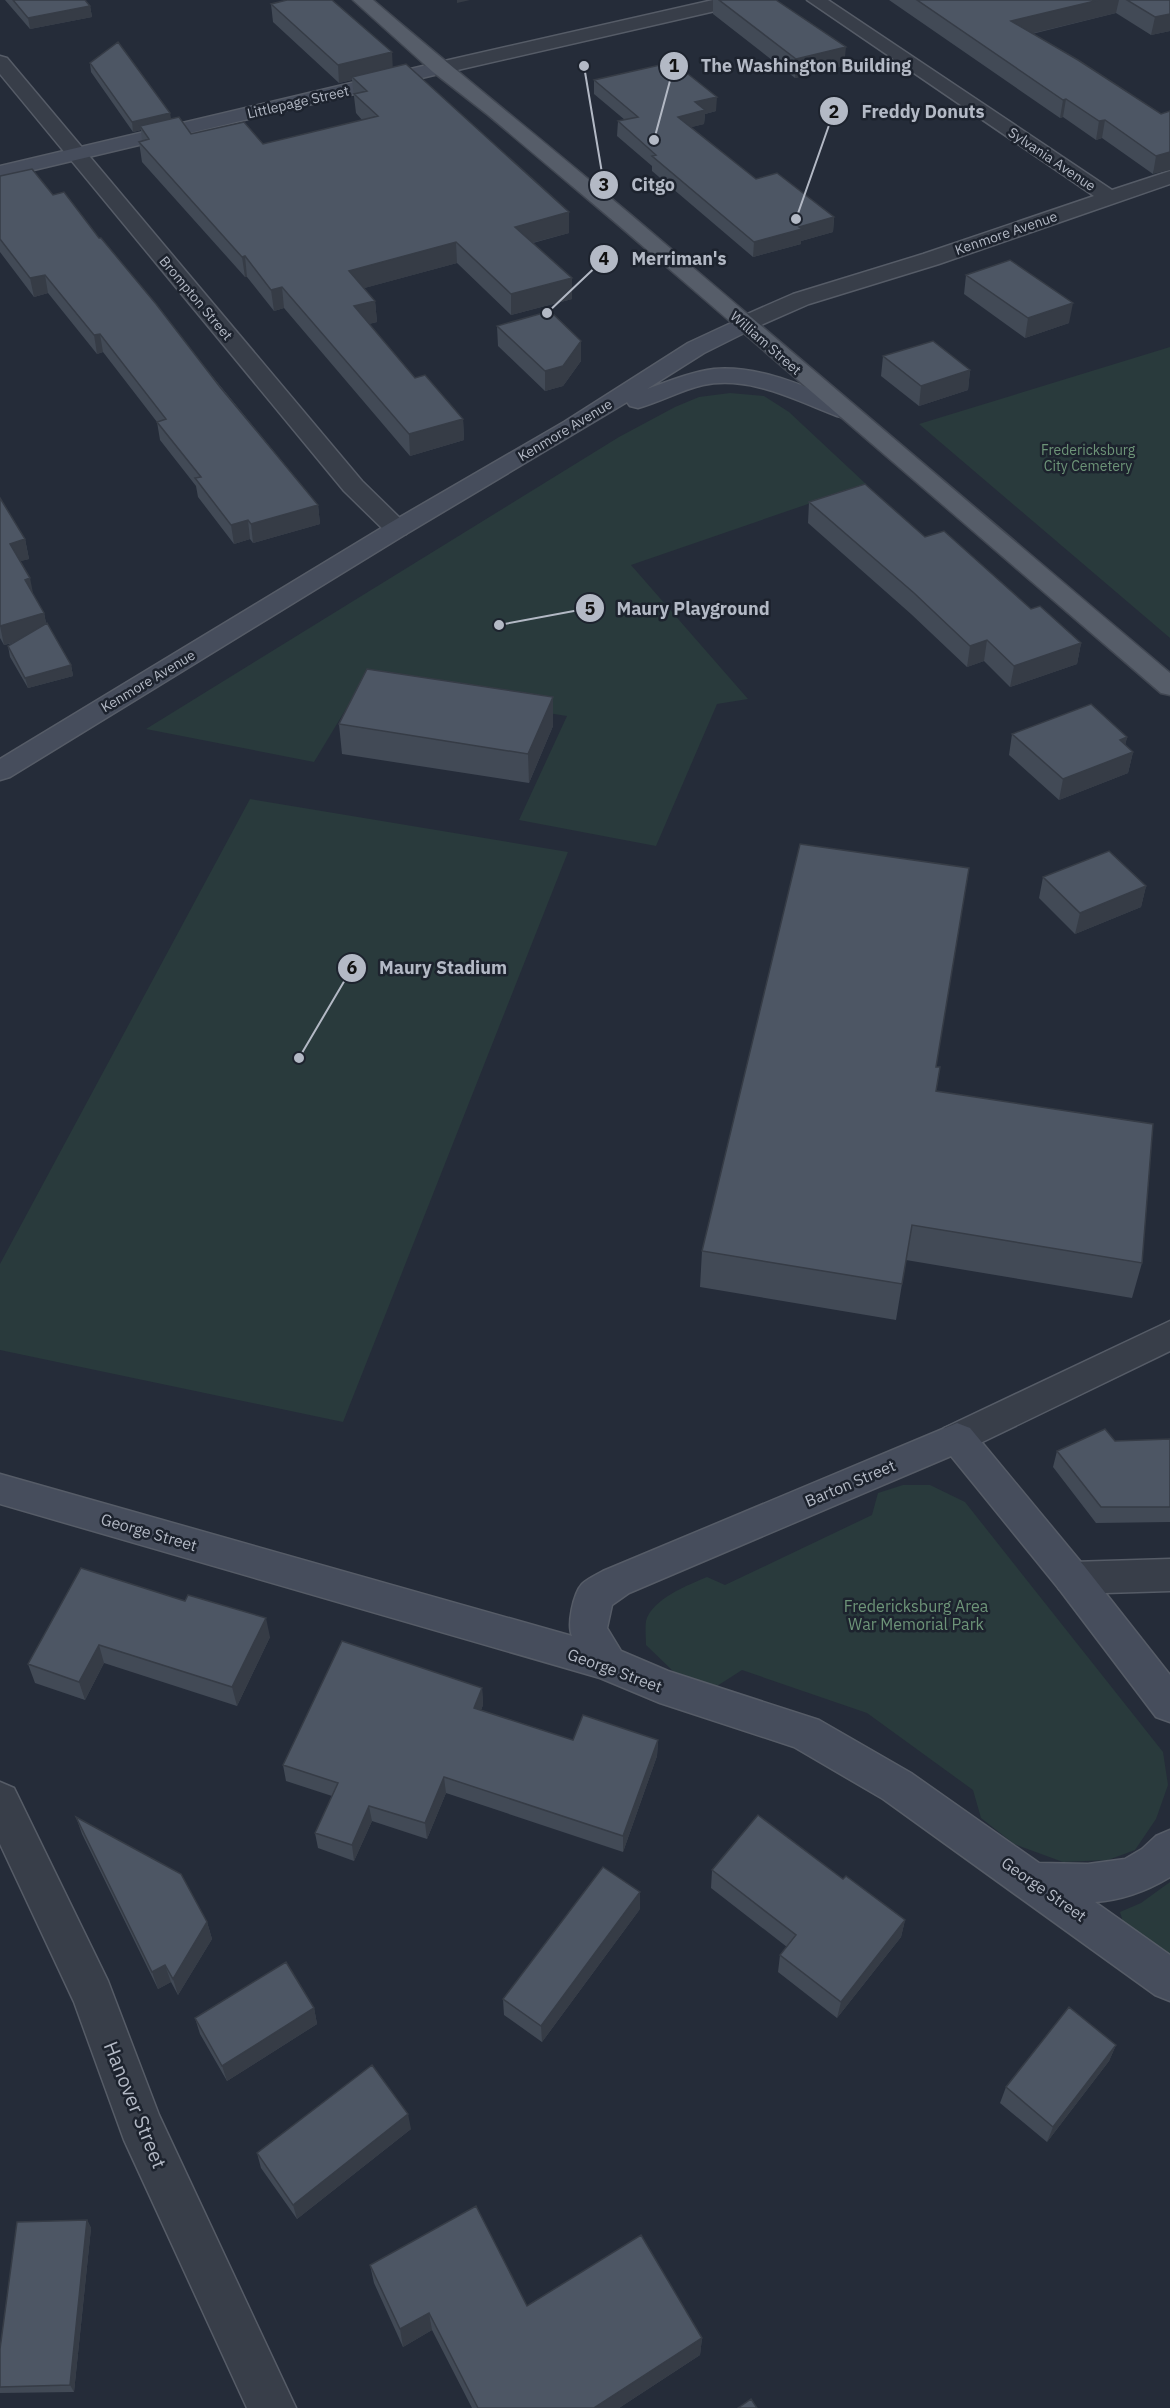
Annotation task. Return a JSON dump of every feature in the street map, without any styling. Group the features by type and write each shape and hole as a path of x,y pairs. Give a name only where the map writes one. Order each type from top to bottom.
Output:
{"main road":[{"name":"William Street","path":"362,0 440,68 495,111 623,219 1170,687"}],"street":[{"name":"Littlepage Street","path":"0,172 737,0"},
{"name":"Sylvania Avenue","path":"816,0 1109,197"},
{"name":"Brompton Street","path":"0,62 353,486 397,529"},
{"name":"Kenmore Avenue","path":"0,771 397,529 572,427 696,348 801,299 932,259 1170,177"},
{"path":"572,427 670,389 716,376 756,380 845,411"},
{"name":"Barton Street","path":"607,1663 588,1630 595,1596 616,1582 957,1438 1170,1335"},
{"path":"957,1438 1072,1578 1170,1705"},
{"name":"George Street","path":"0,1489 607,1663 660,1686 805,1733 897,1786 1170,1980"},
{"path":"1072,1578 1170,1575"},
{"name":"Hanover Street","path":"0,1801 93,1996 140,2124 272,2408"},
{"path":"1033,1882 1089,1885 1114,1880 1144,1870 1157,1862 1170,1849"}],"green space":[{"name":"Fredericksburg City Cemetery","path":"1170,347 1170,638 919,424"},
{"path":"730,393 764,396 789,412 866,484 631,565 748,699 717,704 656,846 519,820 567,716 361,684 314,762 146,729 619,437 699,397"},
{"path":"250,799 568,852 343,1422 0,1350 0,1264"},
{"name":"Fredericksburg Area War Memorial Park","path":"903,1485 930,1485 965,1502 1163,1752 1168,1785 1156,1819 1135,1850 1108,1860 1063,1862 1014,1844 981,1818 973,1790 867,1713 742,1670 717,1686 674,1672 646,1645 646,1621 650,1613 655,1606 672,1594 707,1577 725,1585 872,1515 878,1493"},
{"path":"1170,1882 1170,1954 1158,1949 1124,1925 1120,1912 1141,1903"}],"building":[{"path":"13,0 85,0 90,6 28,18"},
{"path":"287,0 332,0 392,52 338,65 271,4"},
{"path":"719,0 776,0 846,47 796,59"},
{"path":"917,0 1099,0 1011,21 1078,60 1161,114 1170,111 1170,152 1156,156 1105,120 1099,121 1066,99 1063,100"},
{"path":"1127,0 1170,0 1170,14 1155,17"},
{"path":"118,42 170,113 132,122 90,63"},
{"path":"673,62 717,97 695,102 705,110 678,117 756,179 777,173 834,217 799,227 802,229 754,242 652,156 656,155 618,121 638,117 594,80"},
{"path":"406,64 569,212 515,227 572,278 511,294 456,242 349,271 375,301 354,306 415,378 425,375 463,419 409,434 282,287 271,290 245,256 242,257 139,142 149,139 140,126 179,117 191,134 244,122 263,144 378,116 354,94 367,91 352,77"},
{"path":"32,169 53,195 64,192 99,238 156,304 220,387 318,505 251,524 248,520 231,525 195,478 201,477 157,422 166,419 100,334 94,335 45,275 30,278 0,239 0,176"},
{"path":"1010,260 1073,303 1028,318 966,275"},
{"path":"550,311 581,341 563,366 545,371 497,326"},
{"path":"933,341 970,370 921,386 883,356"},
{"path":"865,484 925,537 944,531 1031,609 1040,606 1081,643 1014,666 987,640 970,646 914,593 809,502"},
{"path":"0,498 25,539 10,544 30,578 25,580 44,613 0,626"},
{"path":"47,623 71,665 25,678 8,646"},
{"path":"367,669 553,697 528,754 339,724"},
{"path":"1091,704 1127,737 1120,740 1133,752 1063,779 1012,734"},
{"path":"800,844 969,868 936,1067 940,1067 936,1091 1153,1124 1142,1263 912,1225 902,1284 702,1251"},
{"path":"1109,851 1146,886 1080,913 1043,877"},
{"path":"1105,1429 1115,1441 1170,1439 1170,1507 1101,1507 1057,1451"},
{"path":"81,1568 185,1601 188,1595 266,1618 232,1687 99,1645 79,1682 28,1664"},
{"path":"342,1641 482,1688 474,1708 573,1740 583,1715 658,1740 623,1836 444,1777 425,1823 369,1806 352,1845 315,1833 338,1783 283,1765"},
{"path":"758,1815 843,1879 846,1876 905,1920 841,2002 780,1955 796,1935 712,1870"},
{"path":"76,1817 181,1874 207,1922 173,1979 165,1965 152,1972"},
{"path":"603,1867 640,1892 541,2026 503,1999"},
{"path":"286,1962 314,2008 222,2066 195,2018"},
{"path":"1069,2007 1116,2045 1053,2127 1006,2087"},
{"path":"372,2065 408,2114 293,2205 257,2153"},
{"path":"476,2206 527,2306 641,2235 702,2338 594,2408 478,2408 429,2313 400,2329 370,2265"},
{"path":"87,2220 70,2385 0,2387 0,2349 17,2222"},
{"path":"751,2399 757,2408 738,2408"}],"place":[{"name":"Citgo","path":"584,66"},
{"name":"The Washington Building","path":"654,140"},
{"name":"Freddy Donuts","path":"796,219"},
{"name":"Merriman's","path":"547,313"},
{"name":"Maury Playground","path":"499,625"},
{"name":"Maury Stadium","path":"299,1058"}]}
